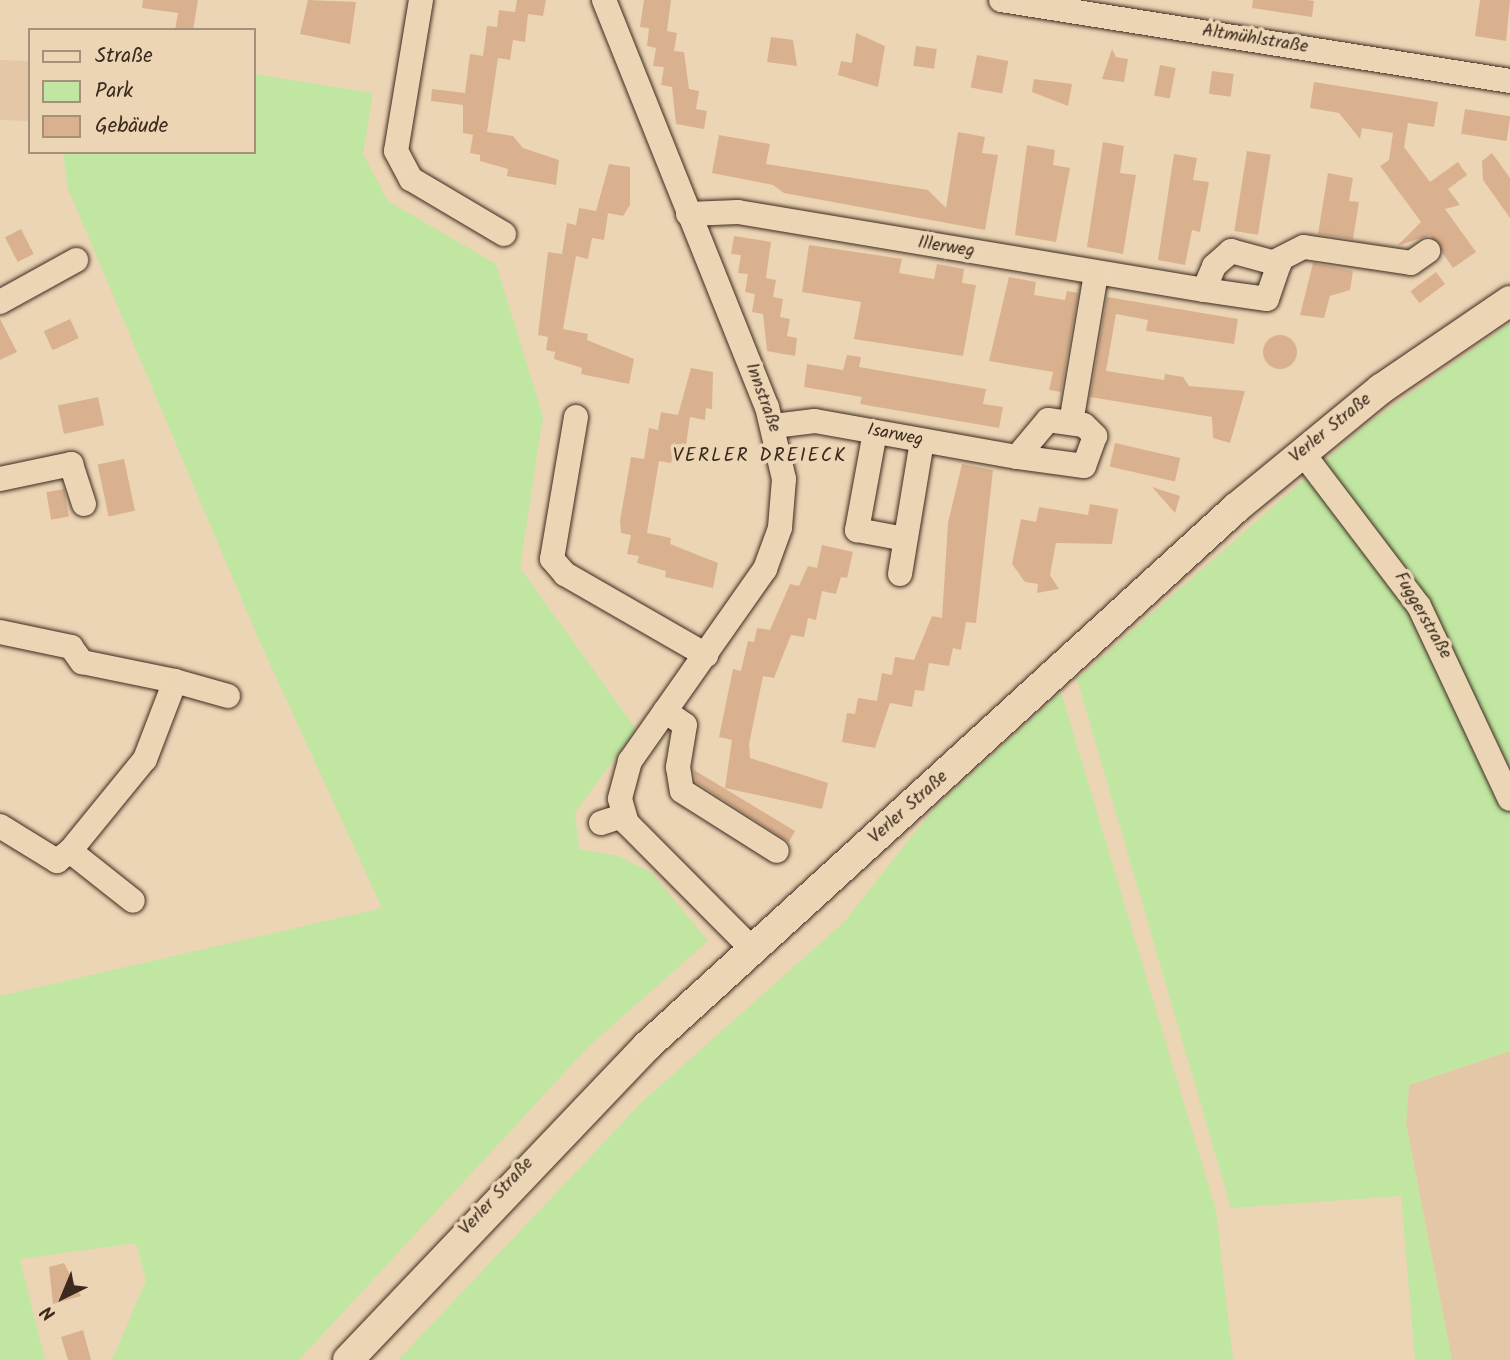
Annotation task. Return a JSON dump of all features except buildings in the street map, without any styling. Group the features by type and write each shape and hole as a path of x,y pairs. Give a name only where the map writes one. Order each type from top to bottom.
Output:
{"main road":[{"name":"Verler Straße","path":"348,1360 557,1134 753,950 1302,452 1425,356 1510,301"}],"street":[{"path":"421,0 396,151 411,179 503,234"},
{"name":"Innstraße","path":"604,0 774,426 784,479 774,551 621,780 612,819 753,950"},
{"name":"Altmühlstraße","path":"1001,0 1116,9 1510,81"},
{"name":"Illerweg","path":"688,214 738,212 1267,299 1275,290 1276,261"},
{"path":"1204,290 1214,266 1231,251 1276,261 1304,247 1411,263 1428,251"},
{"path":"0,302 76,260"},
{"path":"1017,457 1040,423 1071,423 1096,273"},
{"path":"576,417 552,559 565,574 706,655"},
{"name":"Isarweg","path":"774,426 816,421 1017,457 1084,466 1095,436 1071,423"},
{"path":"874,432 857,530 905,538"},
{"path":"900,573 922,441"},
{"name":"Fuggerstraße","path":"1302,452 1419,606 1510,799"},
{"path":"0,479 71,464 84,504"},
{"path":"0,632 71,647 82,662 175,681 228,696"},
{"path":"0,826 57,861 70,851 145,759 175,681"},
{"path":"665,711 685,725 678,766 682,791 777,851"},
{"path":"70,851 133,901"}],"shaded area":[{"path":"0,60 28,61 28,121 0,120"},
{"path":"1510,1051 1510,1360 1452,1360 1406,1124 1409,1085"}],"green space":[{"path":"256,74 373,93 363,154 388,201 496,264 543,416 520,568 636,729 575,813 579,849 618,856 652,873 708,941 588,1047 299,1360 112,1360 146,1280 136,1243 20,1259 45,1360 0,1360 0,996 382,908 259,640 68,189 63,154 256,154"},
{"path":"1510,323 1510,1051 1409,1085 1406,1124 1452,1360 1415,1360 1401,1196 1231,1208 1077,679 1367,424"},
{"path":"1061,692 1216,1210 1233,1360 398,1360 642,1102 845,921 933,809"}],"district":[{"name":"VERLER DREIECK","path":"760,457"}]}
